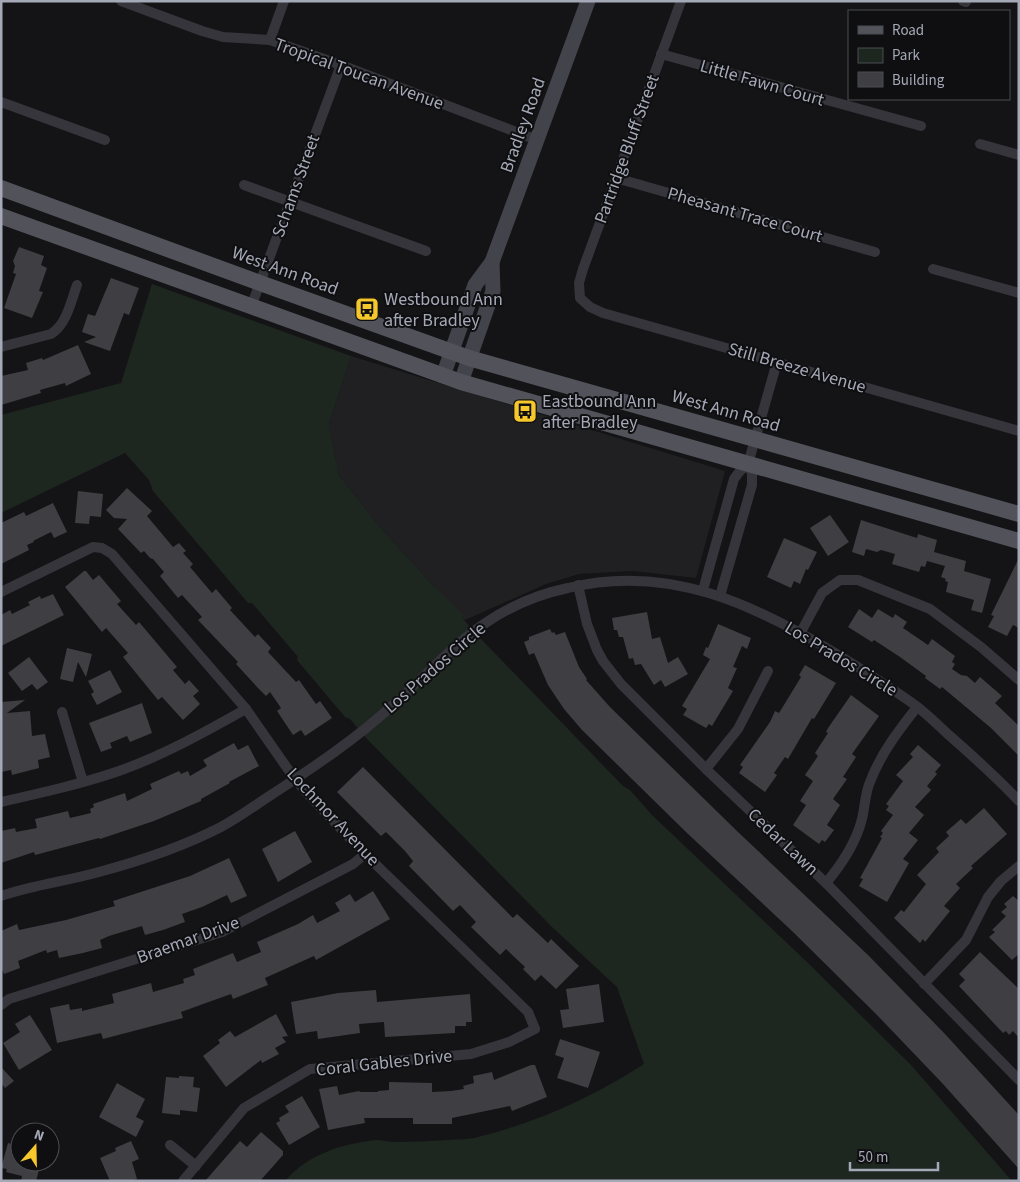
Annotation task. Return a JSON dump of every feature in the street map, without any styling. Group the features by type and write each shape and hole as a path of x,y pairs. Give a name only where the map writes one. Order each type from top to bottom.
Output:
{"main road":[{"name":"West Ann Road","path":"1,188 469,358 1019,514"},
{"path":"1,216 461,382 1019,541"}],"street":[{"name":"Tropical Toucan Avenue","path":"121,1 223,37 270,40 537,140"},
{"path":"270,40 284,1"},
{"name":"Bradley Road","path":"443,376 475,285 492,262 588,1"},
{"name":"Partridge Bluff Street","path":"580,298 579,283 661,54 682,1"},
{"name":"Little Fawn Court","path":"661,54 921,126"},
{"name":"Schams Street","path":"251,307 341,65"},
{"path":"1,102 105,140"},
{"path":"980,144 1019,155"},
{"name":"Pheasant Trace Court","path":"616,178 875,252"},
{"path":"244,185 426,251"},
{"name":"Bradley Road","path":"461,382 493,291 492,262"},
{"path":"933,269 1019,293"},
{"path":"1,347 51,334 57,330 62,324 77,285"},
{"name":"Still Breeze Avenue","path":"580,298 590,307 603,313 1019,431"},
{"path":"703,590 734,480 748,464 777,362"},
{"path":"720,596 752,485 752,474 748,464"},
{"name":"Lochmor Avenue","path":"1,592 93,547 102,548 112,554 246,710 295,780 365,854 528,1012 535,1029"},
{"path":"801,632 822,593 840,580 858,580 930,609 981,647 1019,680"},
{"name":"Los Prados Circle","path":"1,896 98,872 156,855 222,827 330,756 370,725 406,694 453,648 484,624 507,610 534,598 578,585 605,581 646,581 703,590 757,611 801,632 917,707 995,776 1019,801"},
{"name":"Cedar Lawn","path":"578,585 589,630 603,662 621,684 706,770 826,883 924,984 1017,1073"},
{"path":"706,770 738,728 768,671"},
{"path":"826,883 840,865 856,838 870,782 889,744 917,707"},
{"path":"1,802 83,782 121,770 161,754 246,710"},
{"path":"62,712 83,782"},
{"name":"Braemar Drive","path":"1,1005 9,999 222,932 353,864 365,854"},
{"path":"924,984 966,940 988,898 1001,880 1019,866"},
{"name":"Coral Gables Drive","path":"183,1181 244,1108 310,1069 471,1054 509,1042 535,1029"},
{"path":"170,1145 196,1166"}],"shaded area":[{"path":"351,356 725,471 696,578 632,571 579,574 546,584 465,620 380,527 339,475 329,424"}],"green space":[{"path":"152,284 351,356 329,424 339,475 380,527 462,614 464,620 484,642 623,786 630,790 652,815 807,962 911,1065 1012,1181 285,1181 315,1157 351,1144 376,1140 402,1142 471,1139 522,1124 585,1098 644,1064 617,987 552,927 368,740 350,719 345,717 297,660 298,657 252,603 248,603 153,491 149,480 125,453 1,513 1,415 121,383"}],"building":[{"path":"19,247 44,256 41,265 47,268 39,291 43,292 32,318 4,308 16,274 13,273 15,266 13,261"},
{"path":"111,278 139,288 129,315 124,313 110,351 84,342 96,337 82,332 88,314 95,316"},
{"path":"78,345 91,374 66,386 65,383 40,390 41,393 1,405 1,376 28,370 26,363 42,358 43,360"},
{"path":"127,488 152,511 147,516 173,547 179,543 186,551 183,553 193,564 190,567 212,593 216,589 232,608 230,610 255,637 258,634 271,648 268,652 296,682 299,680 316,704 320,701 332,718 305,736 301,730 293,735 277,711 281,708 270,692 266,696 258,688 236,664 238,662 198,620 202,617 182,595 178,598 160,576 164,572 153,559 144,551 141,553 118,529 127,519 114,518 106,510"},
{"path":"78,491 103,494 101,517 90,516 89,524 75,523"},
{"path":"53,503 67,532 54,538 51,532 27,545 29,550 1,564 1,523 24,512 26,516"},
{"path":"830,515 849,542 828,556 810,528"},
{"path":"861,520 917,538 918,534 937,540 934,552 966,561 964,571 991,579 982,613 971,610 974,600 946,592 948,582 941,577 945,566 927,561 925,567 921,566 919,572 892,564 895,554 881,550 877,552 866,549 864,556 852,552"},
{"path":"784,538 817,552 808,570 806,569 800,584 794,581 791,588 767,577"},
{"path":"1019,558 1019,628 1013,625 1007,636 988,627 994,616 991,615"},
{"path":"84,571 93,580 99,575 121,601 117,604 136,625 139,622 177,667 173,670 185,684 189,680 199,691 193,696 200,704 183,720 162,697 158,700 123,657 128,653 106,628 102,632 65,587"},
{"path":"53,594 64,615 1,646 1,615 10,610 12,614 30,605 28,602 40,596 41,599"},
{"path":"859,609 872,618 878,609 893,618 895,614 907,622 903,628 928,645 932,639 955,656 952,662 955,664 952,669 961,675 967,676 975,683 980,677 1002,696 995,703 1019,726 1019,756 991,728 942,687 940,689 925,678 926,676 874,640 872,642 848,627"},
{"path":"647,612 652,639 660,637 668,663 678,657 688,674 665,687 661,680 654,685 641,664 635,665 633,658 629,659 623,637 619,637 617,630 614,630 612,618"},
{"path":"718,624 751,638 747,649 742,646 733,667 737,668 728,688 733,691 712,726 709,724 706,728 683,715 687,709 682,706 710,659 703,655"},
{"path":"550,629 556,635 565,632 586,680 610,707 869,956 945,1034 1019,1115 1019,1169 943,1084 877,1015 582,730 564,709 548,685 534,653 529,655 524,642 529,640 529,637"},
{"path":"67,648 92,654 86,677 78,662 73,682 60,679"},
{"path":"29,657 48,682 37,690 32,684 22,691 8,673"},
{"path":"805,665 836,683 814,719 812,718 788,759 785,757 774,773 777,775 765,792 739,773 743,767 740,765 770,722 775,711 779,713 801,677 799,675"},
{"path":"110,670 122,692 97,705 91,694 94,692 88,681"},
{"path":"851,695 879,716 852,754 856,757 843,777 847,779 833,799 840,805 827,825 834,830 825,842 822,840 819,844 793,825 806,805 800,801 813,781 805,775 818,756 815,753 828,733 826,732 828,728"},
{"path":"25,700 7,713 30,711 32,736 45,734 50,757 38,760 39,768 12,775 11,770 1,772 1,702"},
{"path":"142,703 152,733 130,742 127,736 110,743 112,748 101,752 89,723"},
{"path":"234,743 238,750 248,745 259,766 229,782 201,799 201,801 154,821 100,839 35,855 34,852 1,863 1,831 15,828 16,832 37,828 35,819 68,811 70,818 91,813 90,809 94,807 93,804 125,793 127,801 152,789 150,784 179,771 181,774 188,771 190,776 207,766 203,760"},
{"path":"918,745 941,765 935,772 937,774 927,786 931,790 915,807 924,815 909,833 918,840 903,859 909,863 887,902 859,886 863,879 860,878 882,838 880,837 883,833 881,831 893,815 886,810 889,806 886,804 903,781 896,775 913,757 910,754"},
{"path":"363,767 513,918 517,914 548,943 551,939 579,966 556,989 541,975 535,981 523,969 525,967 506,949 500,955 471,927 476,922 460,905 453,911 409,866 413,861 405,851 386,832 381,836 337,792"},
{"path":"984,808 1007,834 971,866 973,868 956,884 960,888 944,906 950,911 925,942 923,939 920,943 894,918 901,910 904,912 926,884 917,875 939,852 936,848 949,836 946,832 961,819 966,824"},
{"path":"295,831 312,862 278,882 262,849"},
{"path":"229,858 247,896 231,903 227,895 182,914 185,922 163,930 145,935 142,926 109,936 100,940 102,948 59,958 57,950 47,953 46,950 18,961 20,968 4,974 1,967 1,931 17,924 19,930 66,920 115,906 113,901 190,876"},
{"path":"373,891 390,919 316,960 314,956 265,978 268,985 233,999 231,994 181,1012 183,1018 103,1039 101,1033 57,1043 50,1008 69,1004 70,1010 82,1008 82,1011 114,1003 112,994 151,983 153,992 184,983 183,979 195,975 193,969 233,953 237,962 261,952 257,942 298,924 313,915 317,923 340,911 335,903 350,894 355,902"},
{"path":"1013,896 1019,901 1019,954 1012,960 989,937 995,932 992,930 1006,916 1001,912 1007,907 1004,904"},
{"path":"980,952 1019,989 1019,1038 1013,1031 1009,1035 1006,1031 1003,1033 959,986 965,980 959,974"},
{"path":"599,984 604,1022 563,1028 560,1010 569,1009 566,989"},
{"path":"376,990 377,1002 470,994 472,1022 466,1022 466,1026 455,1026 455,1033 385,1037 384,1022 359,1024 360,1033 318,1039 317,1031 296,1034 291,1002 338,993"},
{"path":"276,1014 288,1036 282,1037 286,1042 275,1048 279,1054 262,1063 261,1060 226,1087 203,1056 220,1043 218,1040 230,1031 235,1037"},
{"path":"30,1015 52,1050 19,1070 3,1043 20,1032 15,1024"},
{"path":"560,1039 600,1052 588,1088 557,1078 564,1058 555,1055"},
{"path":"535,1065 547,1097 512,1111 510,1106 452,1118 452,1124 413,1124 413,1118 364,1118 365,1123 328,1130 319,1089 337,1086 339,1095 359,1091 378,1092 389,1090 389,1082 432,1083 432,1092 451,1091 464,1089 463,1086 474,1083 473,1076 492,1072 494,1080"},
{"path":"1,1067 14,1081 5,1088 1,1083"},
{"path":"179,1076 194,1077 193,1087 200,1088 197,1112 180,1110 180,1115 162,1113 166,1077 179,1078"},
{"path":"117,1083 145,1099 136,1117 144,1121 136,1137 99,1117"},
{"path":"302,1096 320,1127 289,1145 276,1123 280,1121 279,1118 289,1112 285,1106"},
{"path":"261,1132 283,1151 283,1155 260,1181 205,1181 240,1141 247,1147"},
{"path":"131,1141 139,1159 132,1162 137,1179 131,1181 110,1181 100,1158 116,1151 115,1148"},
{"path":"8,1143 10,1144 10,1172 38,1172 36,1181 21,1181 22,1176 6,1172 7,1169 1,1168"}],"place":[{"name":"Westbound Ann after Bradley","path":"367,309"},
{"name":"Eastbound Ann after Bradley","path":"525,411"}]}
